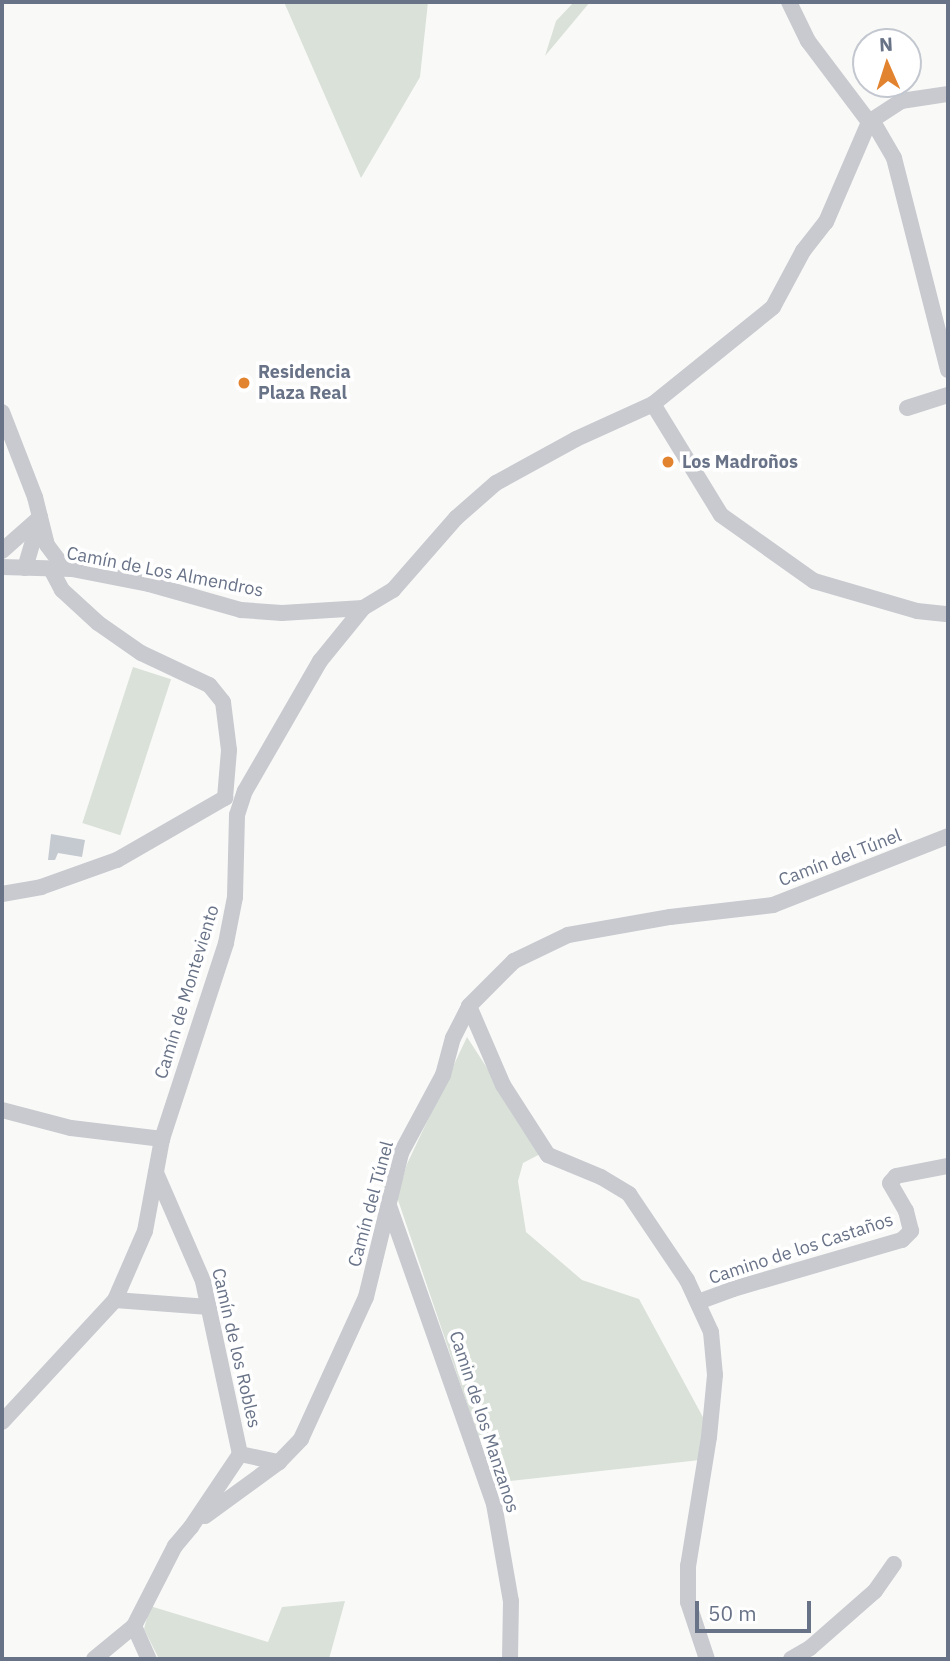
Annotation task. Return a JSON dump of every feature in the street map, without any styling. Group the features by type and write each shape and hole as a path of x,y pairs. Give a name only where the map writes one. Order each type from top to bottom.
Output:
{"street":[{"path":"789,2 808,41 870,121 894,158 948,370"},
{"path":"870,121 901,101 948,94"},
{"name":"Camín de Monteviento","path":"2,1422 115,1300 145,1231 162,1139 226,943 235,897 237,816 244,791 320,660 363,608 393,590 456,518 496,483 576,439 653,404 773,307 803,251 826,222 870,121"},
{"path":"907,408 948,395"},
{"path":"653,404 721,515 814,582 917,611 948,614"},
{"path":"2,412 35,497 47,545 59,561 72,569"},
{"path":"2,551 40,517"},
{"path":"25,568 40,517"},
{"name":"Camín de Los Almendros","path":"2,567 72,569 149,584 241,610 282,613 363,608"},
{"path":"2,894 41,887 117,860 225,798 229,750 223,702 209,685 141,653 98,623 62,590 51,569"},
{"name":"Camín del Túnel","path":"191,1527 279,1461 301,1439 366,1297 401,1153 443,1075 453,1038 469,1006 514,961 568,935 670,917 773,905 948,836"},
{"path":"469,1006 503,1085 548,1155 601,1177 629,1194 687,1280 698,1303"},
{"path":"2,1110 71,1128 162,1139"},
{"name":"Camino de los Castaños","path":"707,1659 688,1602 688,1566 709,1437 715,1375 711,1332 698,1303 733,1289 902,1240 911,1231 906,1211 890,1184 896,1176 948,1167"},
{"name":"Camín de los Robles","path":"94,1659 134,1626 153,1583 174,1546 191,1527 240,1454 209,1307 178,1219 156,1173"},
{"name":"Camin de los Manzanos","path":"388,1203 494,1504 511,1601 510,1659"},
{"path":"115,1300 209,1307"},
{"path":"240,1454 279,1461"},
{"path":"791,1659 810,1648 875,1591 894,1564"},
{"path":"134,1626 149,1659"}],"shaded area":[{"path":"284,2 428,2 420,77 361,178"},
{"path":"574,2 590,2 545,56 556,21"},
{"path":"133,667 171,679 120,835 82,823"},
{"path":"51,834 85,840 82,857 58,853 55,860 48,860"},
{"path":"467,1037 542,1153 523,1163 518,1181 526,1232 582,1280 639,1299 705,1421 700,1460 501,1482 484,1454 397,1197 407,1164"},
{"path":"345,1601 329,1659 159,1659 144,1629 150,1606 268,1642 282,1607"}],"place":[{"name":"Residencia Plaza Real","path":"244,383"},
{"name":"Los Madroños","path":"668,462"}]}
